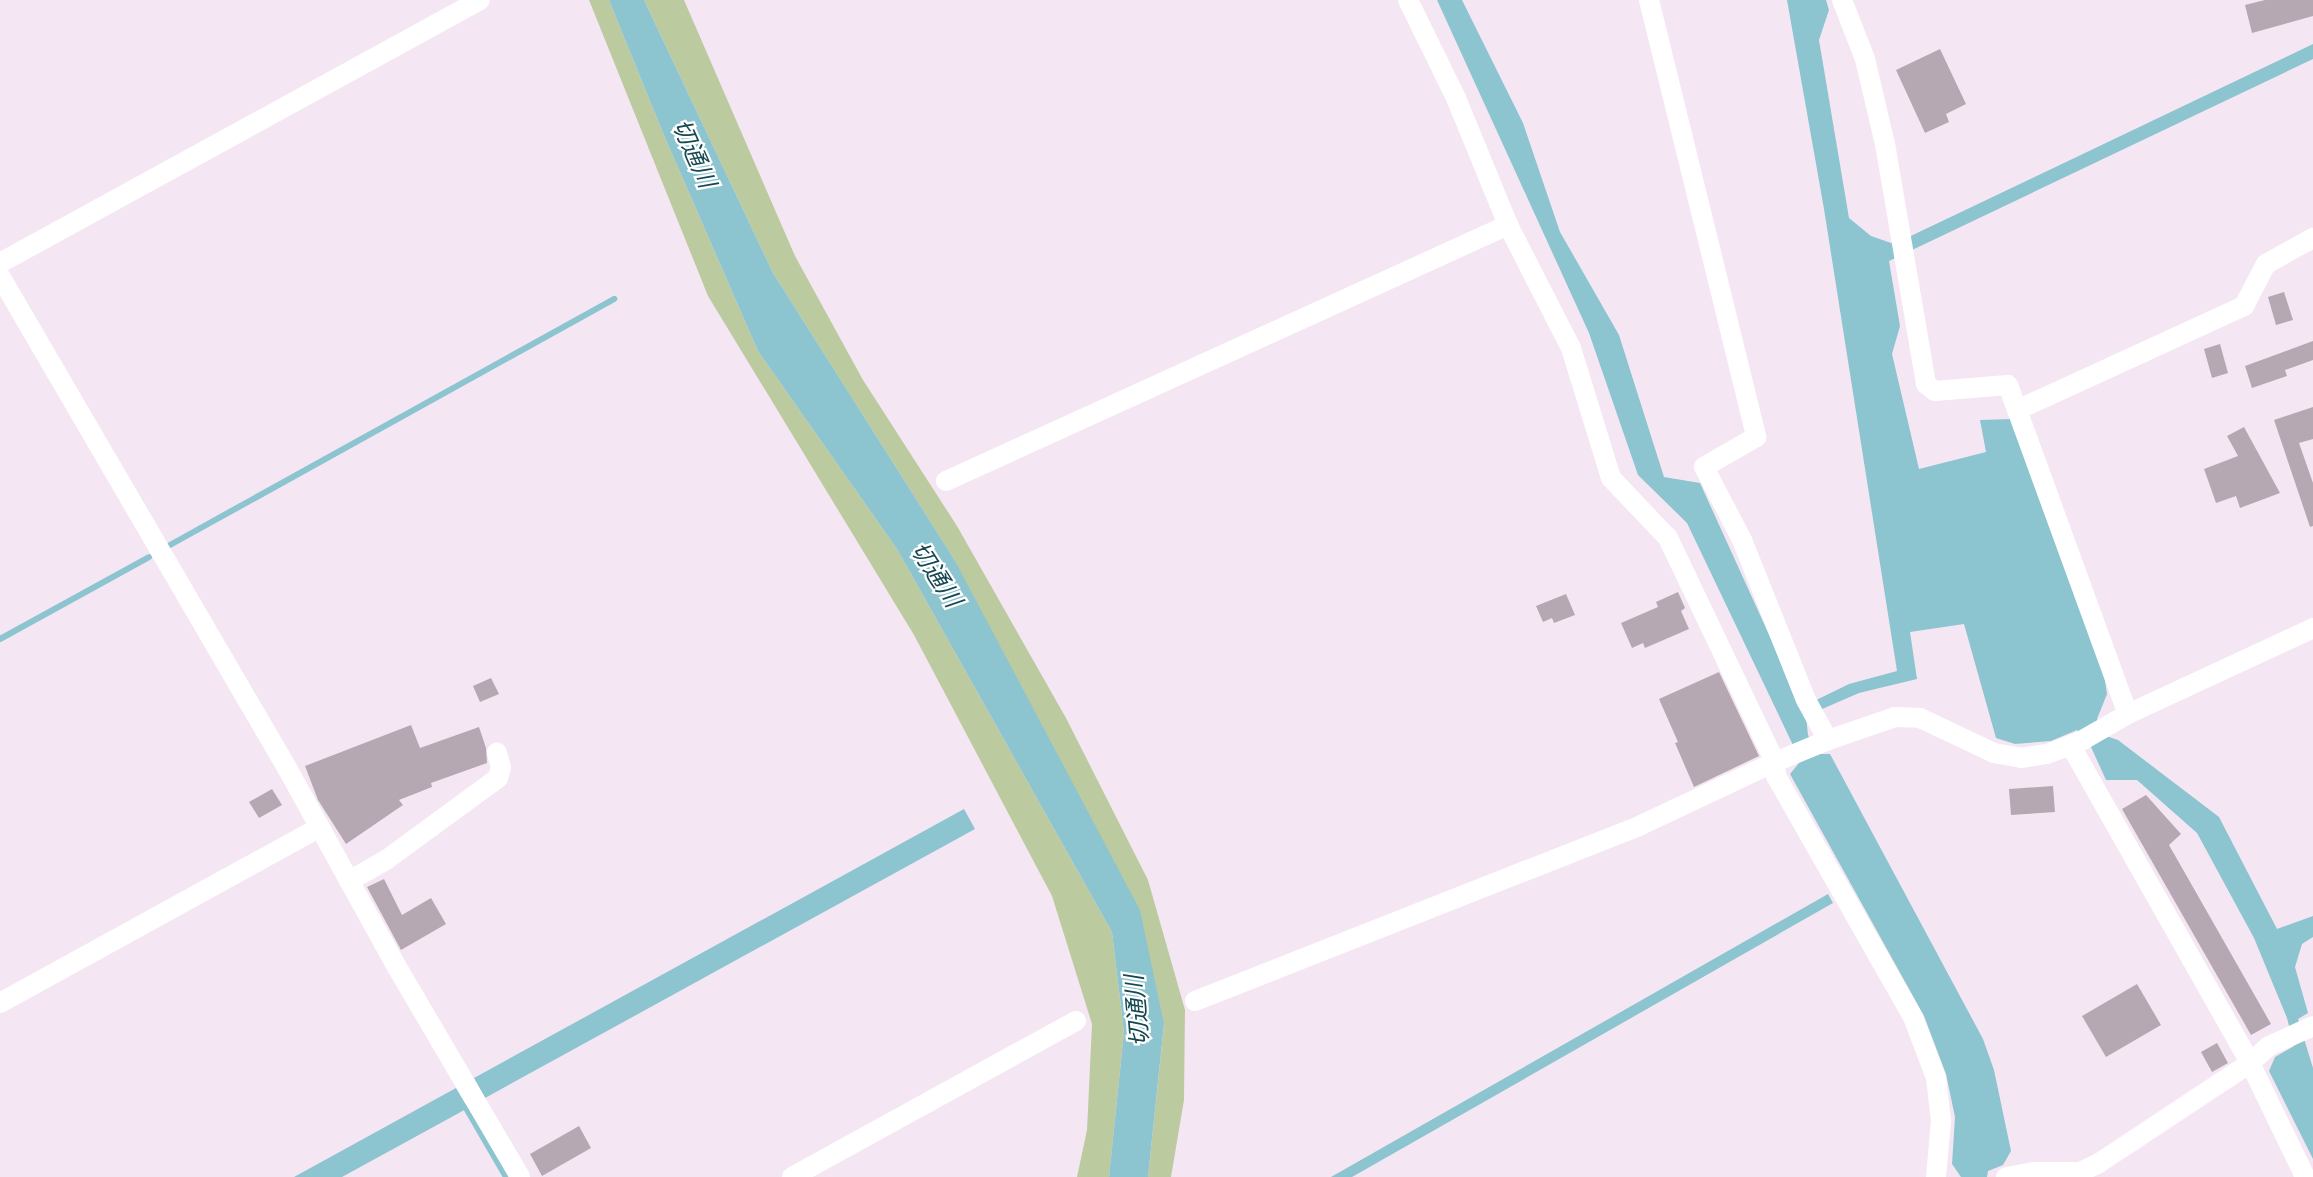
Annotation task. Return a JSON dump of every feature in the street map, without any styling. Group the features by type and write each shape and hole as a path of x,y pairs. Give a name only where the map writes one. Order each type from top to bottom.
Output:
{"street":[{"path":"0,263 480,0"},
{"path":"1408,0 1456,98 1508,225 1571,348 1611,478 1668,538 1784,759"},
{"path":"1648,0 1756,437 1704,467 1742,540 1810,708 1821,743"},
{"path":"1842,0 1864,59 1885,144 1926,384 1935,391 2007,385 2128,714"},
{"path":"946,481 1508,225"},
{"path":"2017,410 2244,306 2266,264 2313,238"},
{"path":"0,276 520,1177"},
{"path":"1195,1001 1641,825 1821,743 1895,717 1920,718 1994,753 2021,758 2047,754 2076,744 2128,714 2313,628"},
{"path":"2076,744 2250,1063 2305,1177"},
{"path":"349,881 386,860 498,778 501,767 497,753"},
{"path":"1784,759 1776,776 1913,1017 1936,1078 1941,1121 1936,1177"},
{"path":"0,1003 320,827"},
{"path":"792,1177 1076,1021"},
{"path":"2006,1177 2033,1172 2080,1172 2099,1163 2250,1063 2269,1046 2302,1031"}],"green space":[{"path":"589,0 609,0 663,133 758,351 897,549 1112,932 1124,1032 1109,1177 1077,1177 1087,1130 1092,1024 1052,896 914,635 708,296"},
{"path":"644,0 684,0 795,256 863,380 957,526 1066,718 1148,880 1185,1010 1184,1100 1171,1177 1148,1177 1164,1025 954,559 773,273"}],"water":[{"name":"切通川","path":"609,0 644,0 773,273 954,559 1140,910 1164,1024 1148,1177 1109,1177 1124,1032 1112,932 897,549 758,351 663,133"},
{"path":"1437,0 1462,0 1523,123 1560,232 1619,335 1664,477 1700,483 1802,707 1849,684 1897,671 1824,209 1787,0 1826,0 1829,10 1819,40 1849,218 1871,236 1894,244 2313,44 2313,59 1889,261 1900,326 1892,354 1919,469 1986,452 1980,420 2012,419 2102,660 2107,694 2097,719 2106,736 2118,740 2219,817 2277,929 2313,916 2313,937 2302,944 2295,967 2308,1013 2298,1019 2313,1068 2313,1159 2269,1071 2275,1057 2294,1046 2287,1018 2254,938 2197,833 2137,780 2106,780 2091,747 2077,730 2051,741 2015,744 1996,738 1964,624 1910,632 1917,679 1859,693 1806,716 1808,735 1817,754 1830,754 1983,1039 1994,1070 2011,1151 2003,1165 1988,1171 1987,1177 1961,1177 1952,1164 1955,1117 1946,1074 1924,1016 1790,774 1799,763 1792,743 1687,523 1638,475 1589,333"},
{"path":"964,809 975,829 485,1098 474,1078"},
{"path":"1828,894 1833,903 1352,1177 1331,1177"},
{"path":"456,1088 468,1108 342,1177 294,1177"}],"building":[{"path":"2265,0 2313,0 2313,16 2252,33 2245,5"},
{"path":"1940,49 1966,104 1946,114 1949,122 1925,133 1896,70"},
{"path":"2284,292 2293,320 2276,325 2268,297"},
{"path":"2313,341 2313,360 2285,370 2287,376 2252,388 2245,366"},
{"path":"2220,344 2228,373 2212,378 2204,349"},
{"path":"2313,407 2313,439 2299,443 2313,483 2313,526 2310,527 2274,420"},
{"path":"2244,427 2280,493 2240,508 2236,496 2216,503 2204,469 2238,456 2227,436"},
{"path":"1678,592 1685,608 1681,611 1689,629 1645,648 1643,643 1632,648 1621,623 1658,607 1656,602"},
{"path":"1566,594 1575,615 1554,623 1552,618 1543,622 1536,606"},
{"path":"1719,672 1759,756 1694,787 1659,699"},
{"path":"491,678 499,694 480,702 473,686"},
{"path":"411,725 420,748 479,727 486,748 487,763 431,783 432,787 399,800 403,805 346,844 318,800 305,766"},
{"path":"2053,786 2055,812 2011,815 2009,789"},
{"path":"272,789 282,805 259,818 249,802"},
{"path":"2146,795 2181,834 2169,845 2271,1024 2251,1035 2122,809"},
{"path":"384,879 402,915 431,898 446,924 401,950 367,887"},
{"path":"2137,984 2161,1025 2106,1057 2082,1016"},
{"path":"2217,1043 2228,1063 2212,1072 2201,1052"},
{"path":"579,1126 591,1148 542,1176 530,1154"}],"waterway":[{"path":"170,545 614,299"},
{"path":"0,639 149,557"},
{"path":"466,1108 506,1177"}]}
